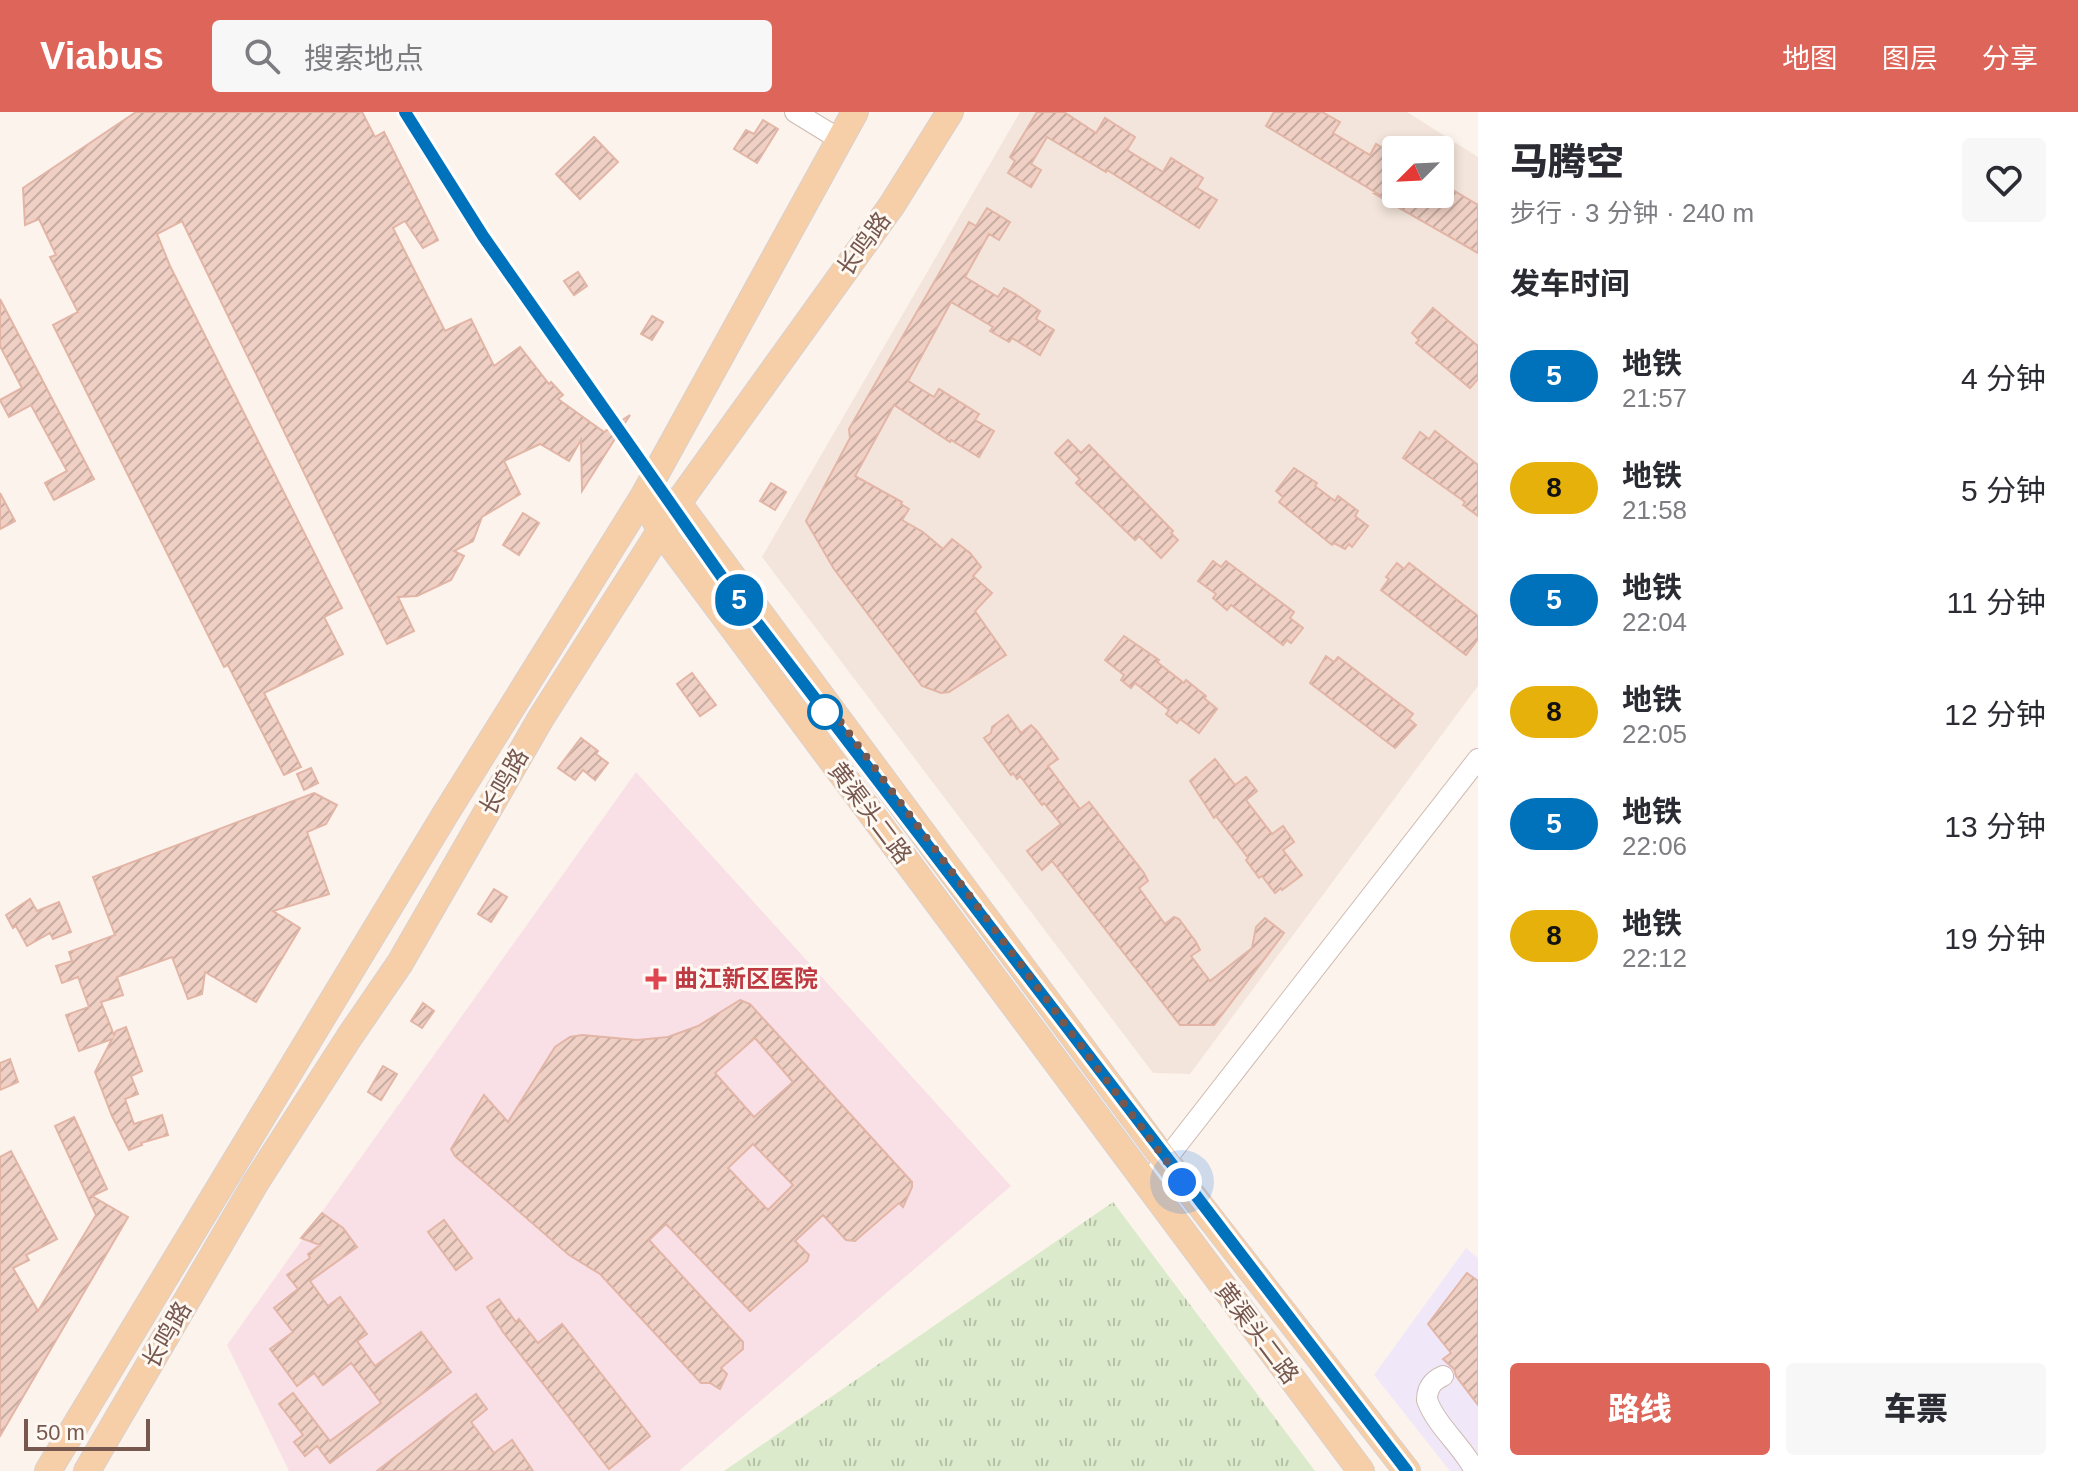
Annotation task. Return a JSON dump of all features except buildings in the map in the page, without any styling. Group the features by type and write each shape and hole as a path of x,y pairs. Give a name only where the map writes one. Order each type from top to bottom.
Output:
{"main road":[{"name":"长鸣路","path":"48,1471 438,826 643,497 855,112"},
{"name":"长鸣路","path":"87,1471 256,1182 400,963 541,718 660,530 892,205 950,112"},
{"path":"643,497 678,503"},
{"name":"黄渠头二路","path":"643,497 660,530 1361,1471"},
{"name":"黄渠头二路","path":"678,503 1165,1160 1407,1471"}],"street":[{"path":"795,112 839,139"},
{"path":"1146,1185 1478,759"},
{"path":"1443,1376 1429,1387 1427,1400 1439,1421 1466,1452 1475,1471"}],"shaded area":[{"path":"1020,112 1407,112 1445,136 1382,136 1382,208 1454,208 1454,142 1478,157 1478,686 1190,1074 1153,1073 762,557"},
{"name":"曲江新区医院","path":"636,772 1011,1186 679,1471 289,1471 227,1345"},
{"path":"1466,1248 1478,1258 1478,1471 1450,1471 1374,1375"}],"green space":[{"path":"1113,1202 1315,1471 724,1471"}],"metro line":[{"name":"5","path":"405,112 483,236 722,577 1407,1471"}],"place":[{"name":"曲江新区医院","path":"656,979"}],"route":[{"path":"825,712 828,705 1182,1182"}]}
